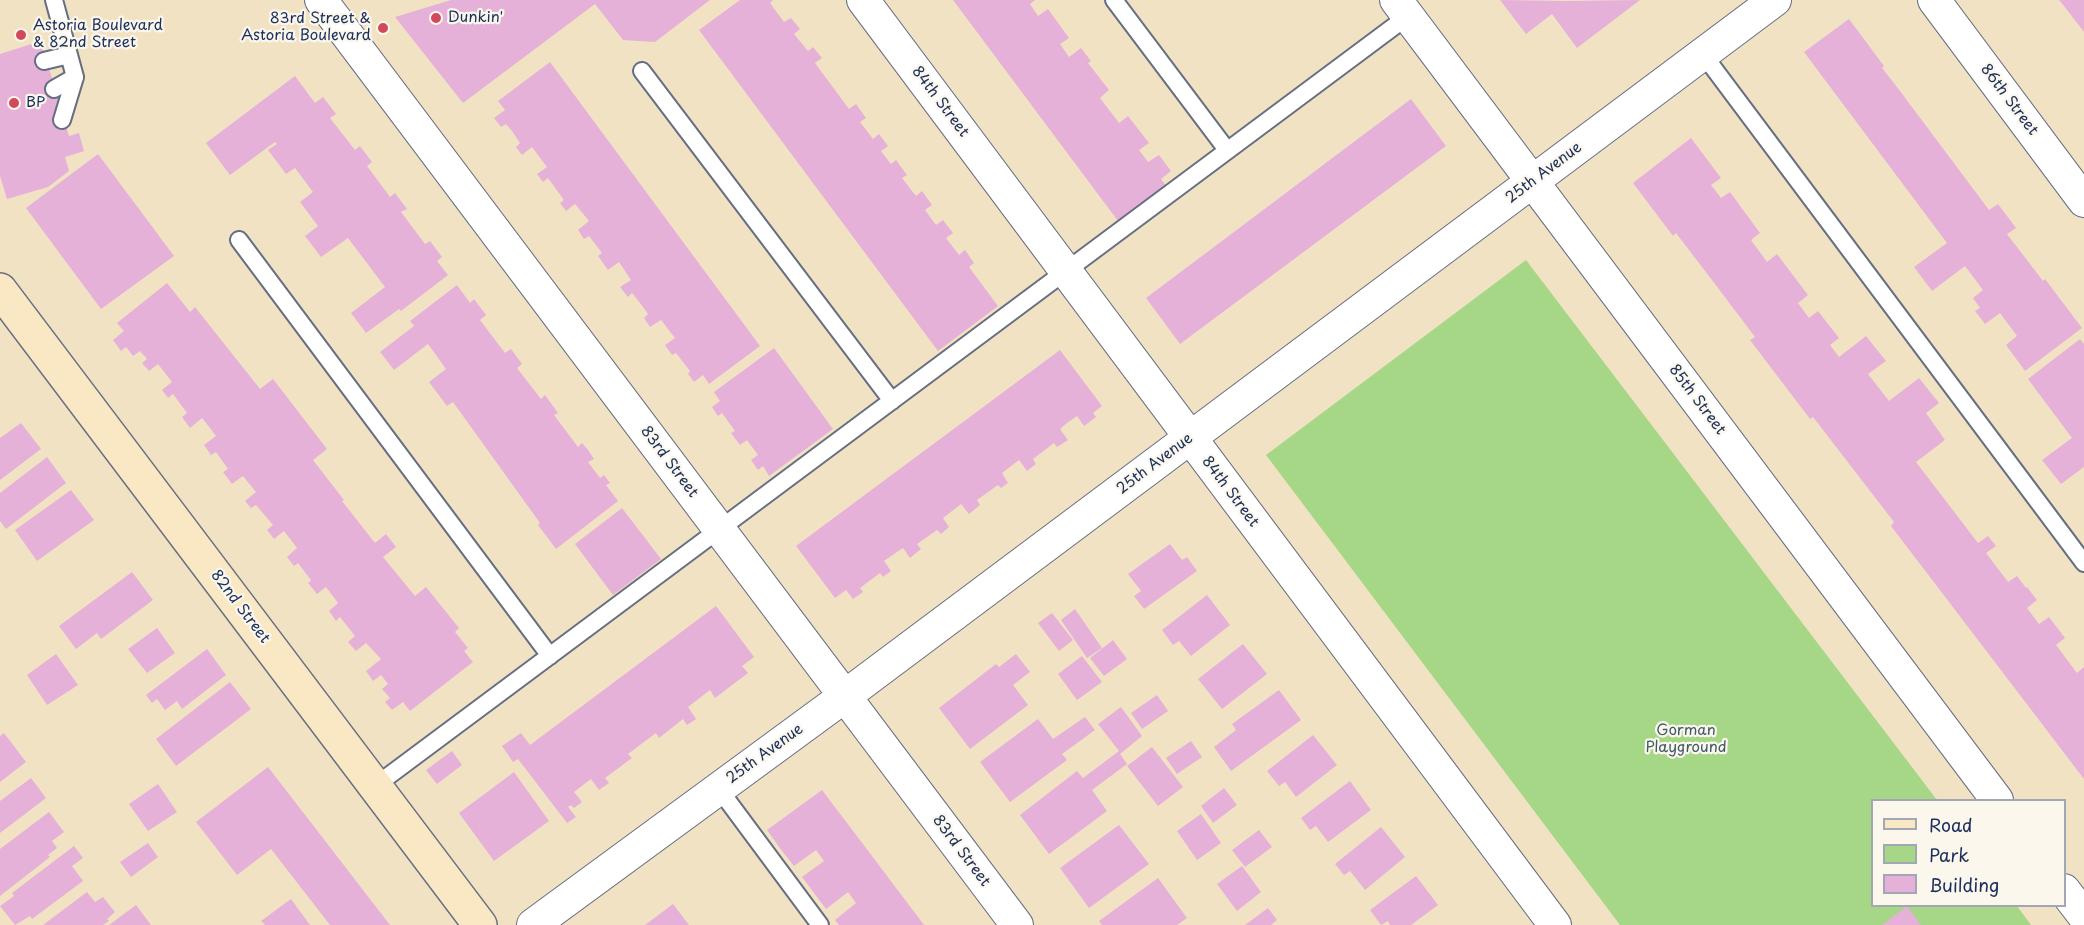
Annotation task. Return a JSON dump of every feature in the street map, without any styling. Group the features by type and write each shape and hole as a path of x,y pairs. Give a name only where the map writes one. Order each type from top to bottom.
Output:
{"street":[{"name":"83rd Street","path":"321,0 1017,925"},
{"name":"84th Street","path":"863,0 1555,925"},
{"name":"25th Avenue","path":"533,925 845,696 1775,0"},
{"name":"86th Street","path":"1934,0 2084,201"},
{"name":"85th Street","path":"1402,8 1996,799"},
{"name":"82nd Street","path":"0,290 480,925"},
{"path":"2066,893 2084,916"}],"lane":[{"path":"54,0 75,77 62,120"},
{"path":"1114,0 1227,150"},
{"path":"375,786 1227,150 1402,8"},
{"path":"1703,54 2084,563"},
{"path":"44,61 69,55"},
{"path":"642,71 892,401"},
{"path":"54,88 75,77"},
{"path":"239,240 550,656"},
{"path":"718,789 820,925"}],"green space":[{"name":"Gorman Playground","path":"1526,260 1936,799 1871,799 1871,907 2018,907 2031,925 1620,925 1266,455"}],"building":[{"path":"451,0 710,0 655,42 623,40 595,4 463,103 395,17"},
{"path":"740,0 773,0 770,3 784,22 791,18 800,29 794,34 808,51 813,47 822,58 815,63 849,109 856,104 866,118 860,122 873,139 879,134 888,146 881,151 891,164 896,160 907,175 902,178 916,196 922,191 932,205 925,210 936,225 943,220 953,233 946,238 959,255 965,250 974,263 969,267 998,306 938,351 699,30"},
{"path":"953,0 1035,0 1030,4 1038,16 1048,9 1069,38 1060,44 1069,57 1081,48 1091,61 1088,63 1109,90 1100,98 1119,123 1128,116 1149,143 1139,150 1148,162 1159,155 1171,171 1161,179 1169,190 1121,225"},
{"path":"1500,0 1640,0 1577,48 1552,14 1526,34"},
{"path":"2059,0 2084,0 2084,32 2064,6"},
{"path":"1849,19 1884,66 1882,68 1989,210 1998,204 2016,228 2007,234 2082,328 2025,371 2006,345 2017,336 2000,313 1985,324 1975,311 1980,308 1973,298 1983,290 1965,266 1932,291 1914,267 1947,243 1804,52"},
{"path":"41,41 69,136 79,133 84,151 65,157 69,171 48,187 7,199 0,176 0,54"},
{"path":"550,62 760,346 709,384 703,375 694,382 688,374 690,371 676,353 672,355 665,345 675,338 661,320 650,327 644,318 648,314 640,303 632,293 628,297 620,287 631,280 619,262 608,270 598,256 602,253 589,236 584,239 578,230 589,221 575,204 566,211 560,203 564,200 548,178 543,182 537,174 547,167 532,147 522,155 516,147 520,143 512,131 506,124 501,127 494,118 505,110 498,101"},
{"path":"295,76 315,103 323,97 336,114 330,118 355,150 360,146 372,162 367,166 390,197 395,193 407,209 401,212 425,244 430,241 442,257 437,261 448,275 401,311 399,309 366,333 351,313 385,287 348,238 321,257 305,236 318,226 300,202 313,192 295,168 286,174 268,150 277,144 275,142 230,175 206,143"},
{"path":"1411,99 1446,146 1180,344 1146,298"},
{"path":"1691,138 1721,178 1711,185 1721,198 1730,192 1760,233 1751,240 1767,262 1777,254 1808,295 1798,303 1809,318 1818,311 1839,338 1830,345 1839,357 1866,336 1886,361 1868,374 1889,401 1919,378 1939,403 1926,413 1945,440 1916,462 1978,543 1988,536 1996,546 1986,553 2008,582 2017,576 2037,600 2027,608 2039,624 2049,617 2065,638 2056,645 2077,673 2084,667 2084,779 1891,526 1894,522 1813,417 1810,419 1750,340 1755,337 1715,284 1676,233 1673,236 1633,183"},
{"path":"98,154 174,256 101,309 26,208"},
{"path":"167,283 190,312 195,307 260,389 273,379 327,449 313,460 344,500 342,501 375,543 386,534 396,547 383,557 415,596 426,587 459,628 455,632 468,648 464,651 473,662 410,711 403,702 392,710 385,702 390,698 382,689 388,684 381,675 373,681 366,671 381,659 366,643 356,651 348,642 355,636 340,617 336,621 329,611 338,603 326,587 317,594 308,583 311,580 298,563 294,566 287,557 297,548 284,531 274,539 267,530 273,525 256,505 251,508 245,501 256,492 243,476 232,484 223,472 228,469 216,452 211,455 204,445 216,436 202,418 190,428 182,417 187,413 173,394 168,398 162,390 172,382 158,364 149,371 142,363 147,359 140,351 133,356 126,347 121,351 113,340 124,331 117,323"},
{"path":"457,285 470,303 474,299 486,315 480,320 505,353 511,349 522,364 517,368 541,399 545,395 558,413 554,415 578,447 582,443 588,450 594,459 588,462 600,478 604,475 610,483 606,485 618,501 556,549 538,525 540,523 453,402 447,406 429,382 446,369 428,344 394,370 380,352 414,326 410,321"},
{"path":"2080,339 2084,344 2084,467 2061,484 2042,460 2072,438 2028,379"},
{"path":"774,348 833,429 769,476 763,466 758,470 751,460 758,455 747,440 740,445 731,433 735,431 722,413 718,416 712,407 720,401 714,392"},
{"path":"1060,350 1102,406 1093,413 1096,417 1084,426 1077,416 1060,429 1068,440 1057,447 1054,443 1033,459 1036,464 1027,471 1019,460 1002,473 1008,483 1001,488 998,485 977,500 980,505 969,514 961,504 943,518 949,527 941,534 937,530 917,544 921,549 910,558 903,548 884,561 891,571 883,577 880,573 860,588 863,592 853,599 846,590 835,598 796,546"},
{"path":"21,423 41,449 0,480 0,438"},
{"path":"47,457 66,483 6,529 0,521 0,493"},
{"path":"71,490 94,520 37,561 15,530"},
{"path":"622,508 661,559 613,595 575,544"},
{"path":"1170,544 1182,560 1187,557 1197,571 1144,609 1134,596 1141,591 1128,574"},
{"path":"132,572 153,600 101,639 97,633 76,649 59,626"},
{"path":"1207,595 1230,625 1191,656 1179,641 1173,645 1162,630"},
{"path":"716,606 754,657 742,666 748,673 715,698 710,690 688,707 696,719 687,725 683,719 659,738 656,733 628,754 632,758 605,778 609,783 599,790 591,779 574,792 582,802 574,808 571,805 568,807 576,817 567,823 518,759 513,762 502,746 521,733 530,745"},
{"path":"1075,609 1102,648 1087,658 1061,620"},
{"path":"1052,613 1073,640 1059,651 1038,623"},
{"path":"157,628 175,653 147,673 128,649"},
{"path":"1113,640 1127,659 1104,676 1090,658"},
{"path":"1243,644 1267,674 1222,709 1198,679"},
{"path":"207,649 226,675 182,709 177,701 165,710 157,699 152,703 146,695"},
{"path":"56,654 78,685 47,705 27,675"},
{"path":"1016,654 1030,672 1013,685 1028,705 970,749 939,708 996,664 999,667"},
{"path":"1082,656 1102,682 1077,700 1058,674"},
{"path":"230,682 251,709 176,766 156,739"},
{"path":"1279,690 1301,720 1231,771 1214,747 1236,730 1232,724"},
{"path":"1157,695 1168,711 1142,729 1131,713"},
{"path":"1121,707 1142,736 1120,754 1127,764 1092,790 1107,811 1049,854 1020,815 1077,771 1083,778 1119,751 1098,724"},
{"path":"1085,717 1095,730 1062,754 1067,760 1010,802 980,762 1038,719 1053,739"},
{"path":"4,733 26,762 0,782 0,736"},
{"path":"1313,735 1337,765 1296,797 1285,782 1279,786 1267,771"},
{"path":"1191,741 1202,757 1177,774 1166,758"},
{"path":"1152,747 1183,787 1158,806 1127,766"},
{"path":"452,751 462,765 437,784 426,770"},
{"path":"268,767 390,925 330,925 271,849 237,875 196,822"},
{"path":"514,772 549,821 494,861 459,813"},
{"path":"31,778 46,798 0,833 0,801"},
{"path":"1350,781 1371,810 1328,842 1316,826 1310,830 1301,818"},
{"path":"158,784 177,812 148,831 129,804"},
{"path":"1224,788 1237,805 1213,823 1201,806"},
{"path":"822,790 924,925 839,925 835,920 856,903 848,892 826,909 802,877 824,861 816,850 794,866 782,851 767,830"},
{"path":"49,812 64,832 52,841 57,848 48,855 50,857 0,896 0,849"},
{"path":"1201,814 1221,843 1197,860 1177,831"},
{"path":"1119,825 1149,864 1089,908 1060,868"},
{"path":"1381,827 1405,857 1365,890 1350,871 1344,875 1335,864"},
{"path":"1259,830 1272,847 1245,867 1232,850"},
{"path":"148,843 158,857 131,877 120,862"},
{"path":"74,846 83,858 72,866 83,881 32,919 30,916 15,925 0,906 14,896 12,893"},
{"path":"1242,866 1261,892 1237,911 1217,884"},
{"path":"1416,876 1438,905 1411,925 1390,925 1388,921 1381,925 1370,910"},
{"path":"1158,878 1187,918 1177,925 1102,925 1099,921"},
{"path":"87,892 95,902 103,897 115,912 107,919 109,921 103,925 43,925"},
{"path":"291,899 310,925 265,925 261,921"},
{"path":"673,904 689,925 645,925"},
{"path":"136,905 151,925 109,925"},
{"path":"1908,907 1921,925 1882,925"},
{"path":"1268,908 1277,920 1271,925 1245,925"}],"place":[{"name":"Dunkin'","path":"436,18"},
{"name":"83rd Street & Astoria Boulevard","path":"383,28"},
{"name":"Astoria Boulevard & 82nd Street","path":"21,35"},
{"name":"BP","path":"14,103"}]}
